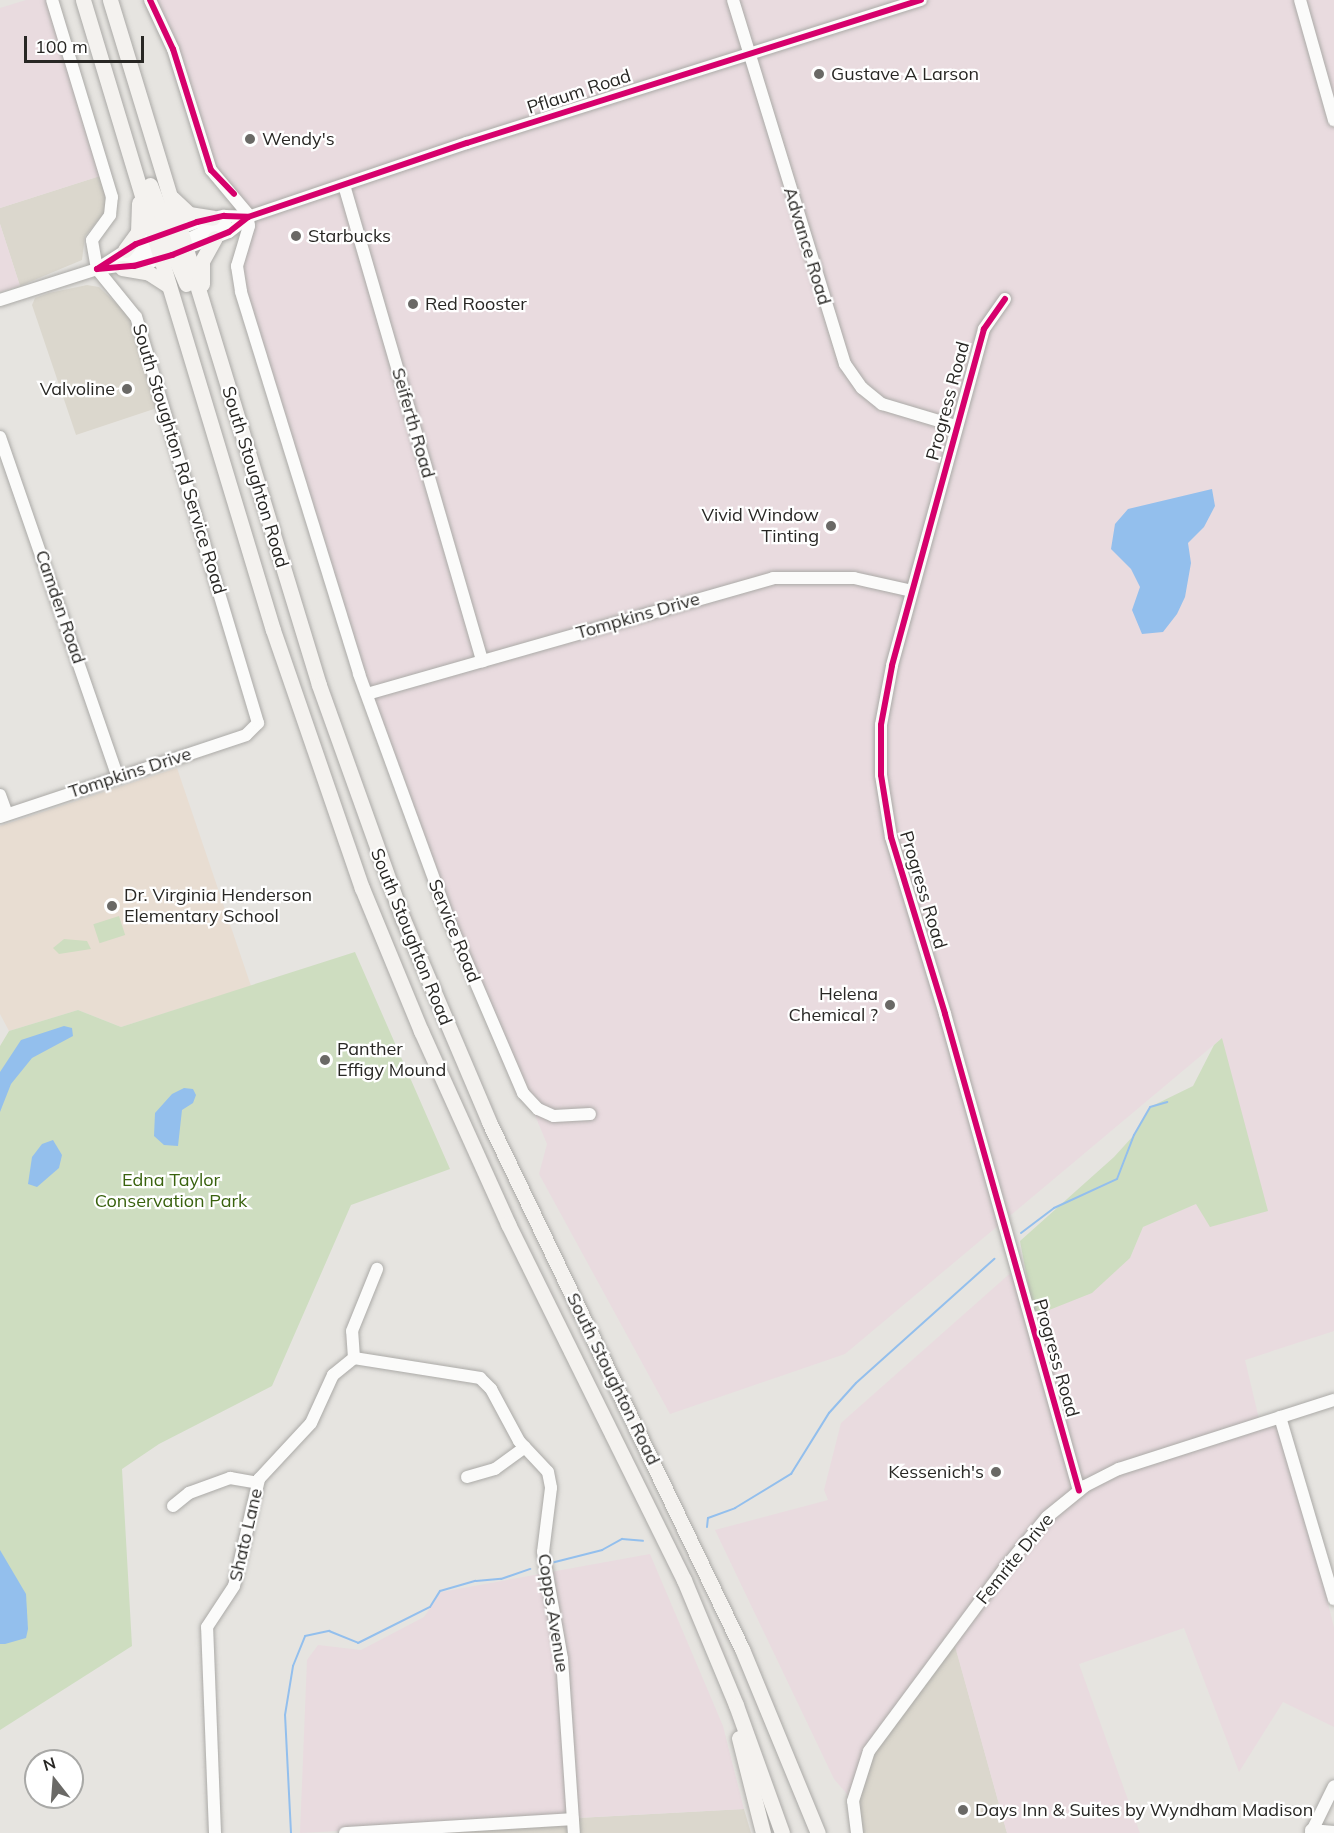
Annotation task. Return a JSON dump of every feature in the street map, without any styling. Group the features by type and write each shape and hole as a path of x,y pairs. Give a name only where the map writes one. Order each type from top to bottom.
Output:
{"main road":[{"name":"South Stoughton Road","path":"83,0 141,189 200,296 337,741 403,919 502,1151 742,1649 818,1833"},
{"name":"South Stoughton Road","path":"110,0 170,195 169,286 304,725 392,963 508,1224 681,1573 732,1694 782,1833"},
{"path":"111,91 128,123 171,244 224,375"},
{"path":"124,250 139,229 141,189"},
{"path":"170,195 189,214 213,218"},
{"path":"200,296 202,261 215,238"},
{"path":"122,268 149,273 169,286"},
{"path":"732,1694 763,1833"}],"street":[{"name":"South Stoughton Rd Service Road","path":"52,0 112,197 110,214 92,240 97,269 135,317 254,704 257,726"},
{"path":"150,0 173,49 211,170 239,199 248,217 237,264 238,283 367,694"},
{"name":"Advance Road","path":"733,0 849,373 882,404 956,426"},
{"name":"Pflaum Road","path":"0,300 97,269 122,268 171,244 213,218 248,217 921,0"},
{"path":"1300,0 1334,120"},
{"name":"Seiferth Road","path":"344,185 482,661"},
{"path":"97,269 120,265 218,224 248,217"},
{"name":"Pflaum Road","path":"97,269 124,250 215,238 240,226 248,217"},
{"name":"Progress Road","path":"1005,299 984,329 892,666 881,725 881,776 888,824 1079,1490"},
{"name":"Camden Road","path":"0,437 118,777"},
{"path":"0,478 13,474"},
{"name":"Tompkins Drive","path":"367,694 772,578 854,578 912,591"},
{"name":"Service Road","path":"367,694 447,915 523,1093 548,1114 566,1118 590,1114"},
{"name":"Tompkins Drive","path":"3,816 246,735 257,726"},
{"path":"0,795 3,816"},
{"path":"354,1358 352,1331 377,1269"},
{"name":"Copps Avenue","path":"354,1358 464,1373 484,1382 525,1447 544,1466 550,1480 543,1552 562,1659 574,1833"},
{"name":"Shato Lane","path":"215,1833 206,1633 212,1615 234,1586 257,1484 273,1460 311,1423 333,1375 354,1358"},
{"name":"Femrite Drive","path":"857,1833 853,1801 869,1751 1004,1569 1042,1523 1079,1490 1100,1477 1152,1457 1334,1400"},
{"path":"1280,1417 1334,1599"},
{"path":"468,1477 495,1469 525,1447"},
{"path":"172,1506 189,1493 230,1478 257,1484"},
{"path":"1334,1786 1310,1832 1334,1832"},
{"path":"345,1833 573,1819"}],"shaded area":[{"path":"26,0 47,0 100,176 0,208 0,8"},
{"path":"150,0 1334,0 1334,1331 1245,1360 1260,1423 1280,1417 1333,1596 1327,1599 1334,1628 1334,1727 1283,1702 1239,1772 1184,1628 1079,1664 1140,1833 1007,1833 953,1639 869,1751 853,1801 834,1779 715,1530 828,1500 824,1490 841,1423 1015,1269 1029,1317 1130,1258 1143,1227 1196,1204 1222,1038 845,1354 670,1414 539,1174 547,1144 404,802 238,283 249,226 219,181"},
{"path":"100,176 106,198 105,212 85,236 82,260 20,286 0,224 0,208"},
{"path":"0,224 20,286 0,292"},
{"path":"87,285 99,287 129,316 157,408 76,435 32,305 35,298"},
{"name":"Dr. Virginia Henderson Elementary School","path":"177,768 251,986 121,1027 78,1010 9,1031 0,1014 0,826"},
{"path":"650,1554 723,1726 744,1809 300,1833 307,1660 318,1645 361,1650 424,1617 441,1592"},
{"path":"953,1638 1007,1833 857,1833 860,1780 869,1751"},
{"path":"744,1809 751,1833 345,1833 559,1819"}],"green space":[{"path":"119,916 125,935 100,943 93,924"},
{"path":"64,939 87,941 91,949 59,954 53,948"},
{"name":"Edna Taylor Conservation Park","path":"355,952 450,1169 351,1205 272,1386 159,1444 122,1469 132,1646 0,1730 0,1046 9,1031 78,1010 121,1027"},
{"path":"1222,1038 1268,1211 1210,1227 1196,1204 1143,1227 1130,1258 1092,1293 1034,1316 1020,1241 1114,1157 1134,1135 1150,1107 1193,1086 1214,1045"}],"water":[{"path":"1212,489 1215,506 1204,527 1188,543 1191,563 1185,597 1177,614 1163,632 1142,634 1132,610 1140,587 1131,569 1111,549 1115,524 1128,509"},
{"path":"64,1026 72,1028 73,1036 32,1058 11,1084 0,1112 0,1072 21,1040"},
{"path":"184,1088 193,1089 196,1095 193,1103 182,1110 178,1146 164,1145 154,1136 155,1113 172,1094"},
{"path":"53,1140 62,1155 59,1168 37,1187 28,1184 32,1157 42,1144"},
{"path":"0,1550 26,1594 28,1629 26,1638 5,1644 0,1644"}],"waterway":[{"path":"1021,1233 1054,1208 1117,1179 1134,1135 1150,1107 1167,1102"},
{"path":"707,1527 708,1518 735,1508 791,1474 829,1413 856,1383 994,1259"},
{"path":"551,1563 602,1550 622,1539 643,1541"},
{"path":"291,1833 285,1715 293,1666 305,1636 329,1631 358,1643 430,1607 440,1591 476,1581 501,1579 530,1569"}],"cycle path":[{"path":"150,0 173,49 211,170 234,194"},
{"path":"97,269 136,244 197,222 224,216 248,217 467,143 921,0"},
{"path":"97,269 134,266 172,255 229,232 248,217"},
{"path":"1005,299 984,329 892,666 881,725 881,775 891,837 945,1014 1079,1490"}],"place":[{"name":"Gustave A Larson","path":"819,74"},
{"name":"Wendy's","path":"250,139"},
{"name":"Starbucks","path":"296,236"},
{"name":"Red Rooster","path":"413,304"},
{"name":"Valvoline","path":"127,389"},
{"name":"Vivid Window Tinting","path":"831,526"},
{"name":"Dr. Virginia Henderson Elementary School","path":"112,906"},
{"name":"Helena Chemical ?","path":"890,1005"},
{"name":"Panther Effigy Mound","path":"325,1060"},
{"name":"Kessenich's","path":"996,1472"},
{"name":"Days Inn & Suites by Wyndham Madison","path":"963,1810"}]}
